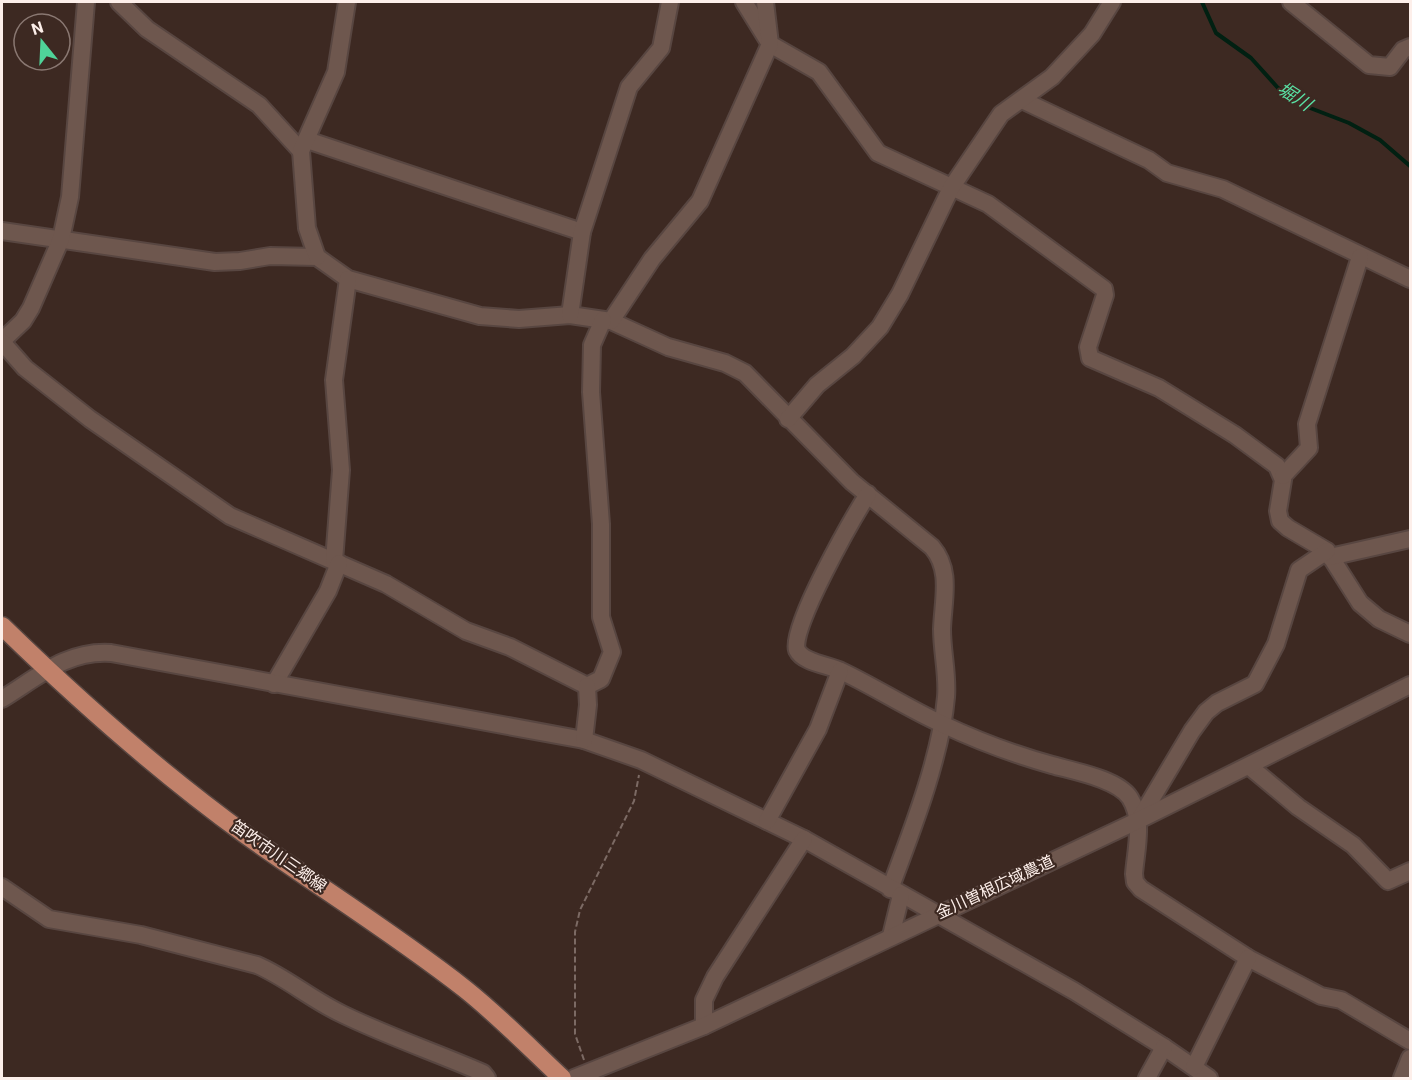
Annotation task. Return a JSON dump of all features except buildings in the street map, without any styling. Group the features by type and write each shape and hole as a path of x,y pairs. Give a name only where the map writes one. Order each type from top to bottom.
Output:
{"main road":[{"name":"笛吹市川三郷線","path":"2,626 48,671 157,765 246,834 374,921 466,990 561,1078"}],"street":[{"path":"86,2 70,197 62,239 31,308 23,321 2,341 25,368 90,419 230,516 387,584 466,631 510,647 587,686"},
{"path":"119,2 147,29 259,105 304,146 582,232"},
{"path":"347,2 336,72 304,146 307,228 318,257 348,279 480,316 519,319 570,315 607,321 668,347 725,363 745,373 788,419 868,494 942,558 945,568 942,632 946,695 942,724 895,892 891,936"},
{"path":"570,315 582,232 629,87 661,48 670,2"},
{"path":"744,2 770,44 819,72 878,153 988,204 1104,289 1106,295 1088,347 1090,358 1159,388 1235,435 1277,466 1283,476"},
{"path":"587,686 601,679 612,652 601,617 601,524 591,392 592,345 652,259 700,201 770,44 765,2"},
{"path":"788,419 817,385 853,356 880,327 900,294 951,188 1001,114 1052,77 1092,34 1112,2"},
{"path":"1291,2 1369,64 1390,67 1403,50 1410,47"},
{"path":"1022,100 1149,160 1167,173 1223,189 1360,257 1410,279"},
{"path":"2,231 215,262 270,256 318,257"},
{"path":"1360,257 1307,424 1309,448 1283,476 1278,511 1280,520 1288,528 1329,554 1360,603 1379,619 1410,634"},
{"path":"274,684 328,591 337,562 340,470 334,380 348,279"},
{"path":"868,494 842,536 796,640 798,650 803,657 840,670 942,724 1043,762 1103,779 1130,796 1138,820 1135,882 1141,889 1248,958 1321,996 1341,999 1410,1041"},
{"path":"1138,820 1192,730 1206,712 1217,703 1255,684 1276,644 1299,570 1329,554 1410,539"},
{"path":"2,699 74,656 91,652 111,653 584,740 641,760 804,839 1074,991 1209,1078"},
{"path":"767,821 818,729 840,670"},
{"path":"584,740 588,705 587,686"},
{"name":"金川曽根広域農道","path":"581,1076 704,1026 1138,820 1410,686"},
{"path":"1249,766 1298,807 1353,845 1388,880 1410,871"},
{"path":"704,1026 704,1000 715,977 804,839"},
{"path":"2,887 49,919 141,935 257,965 275,973 295,988 342,1014 483,1072 487,1078"},
{"path":"1194,1067 1248,958"},
{"path":"1147,1078 1164,1047"},
{"path":"1401,1078 1410,1058"}],"path":[{"path":"581,1076 575,1034 575,932 580,910 634,801 641,760"}],"waterway":[{"name":"堀川","path":"1202,2 1216,33 1251,58 1278,88 1305,106 1349,123 1380,140 1410,166"}]}
